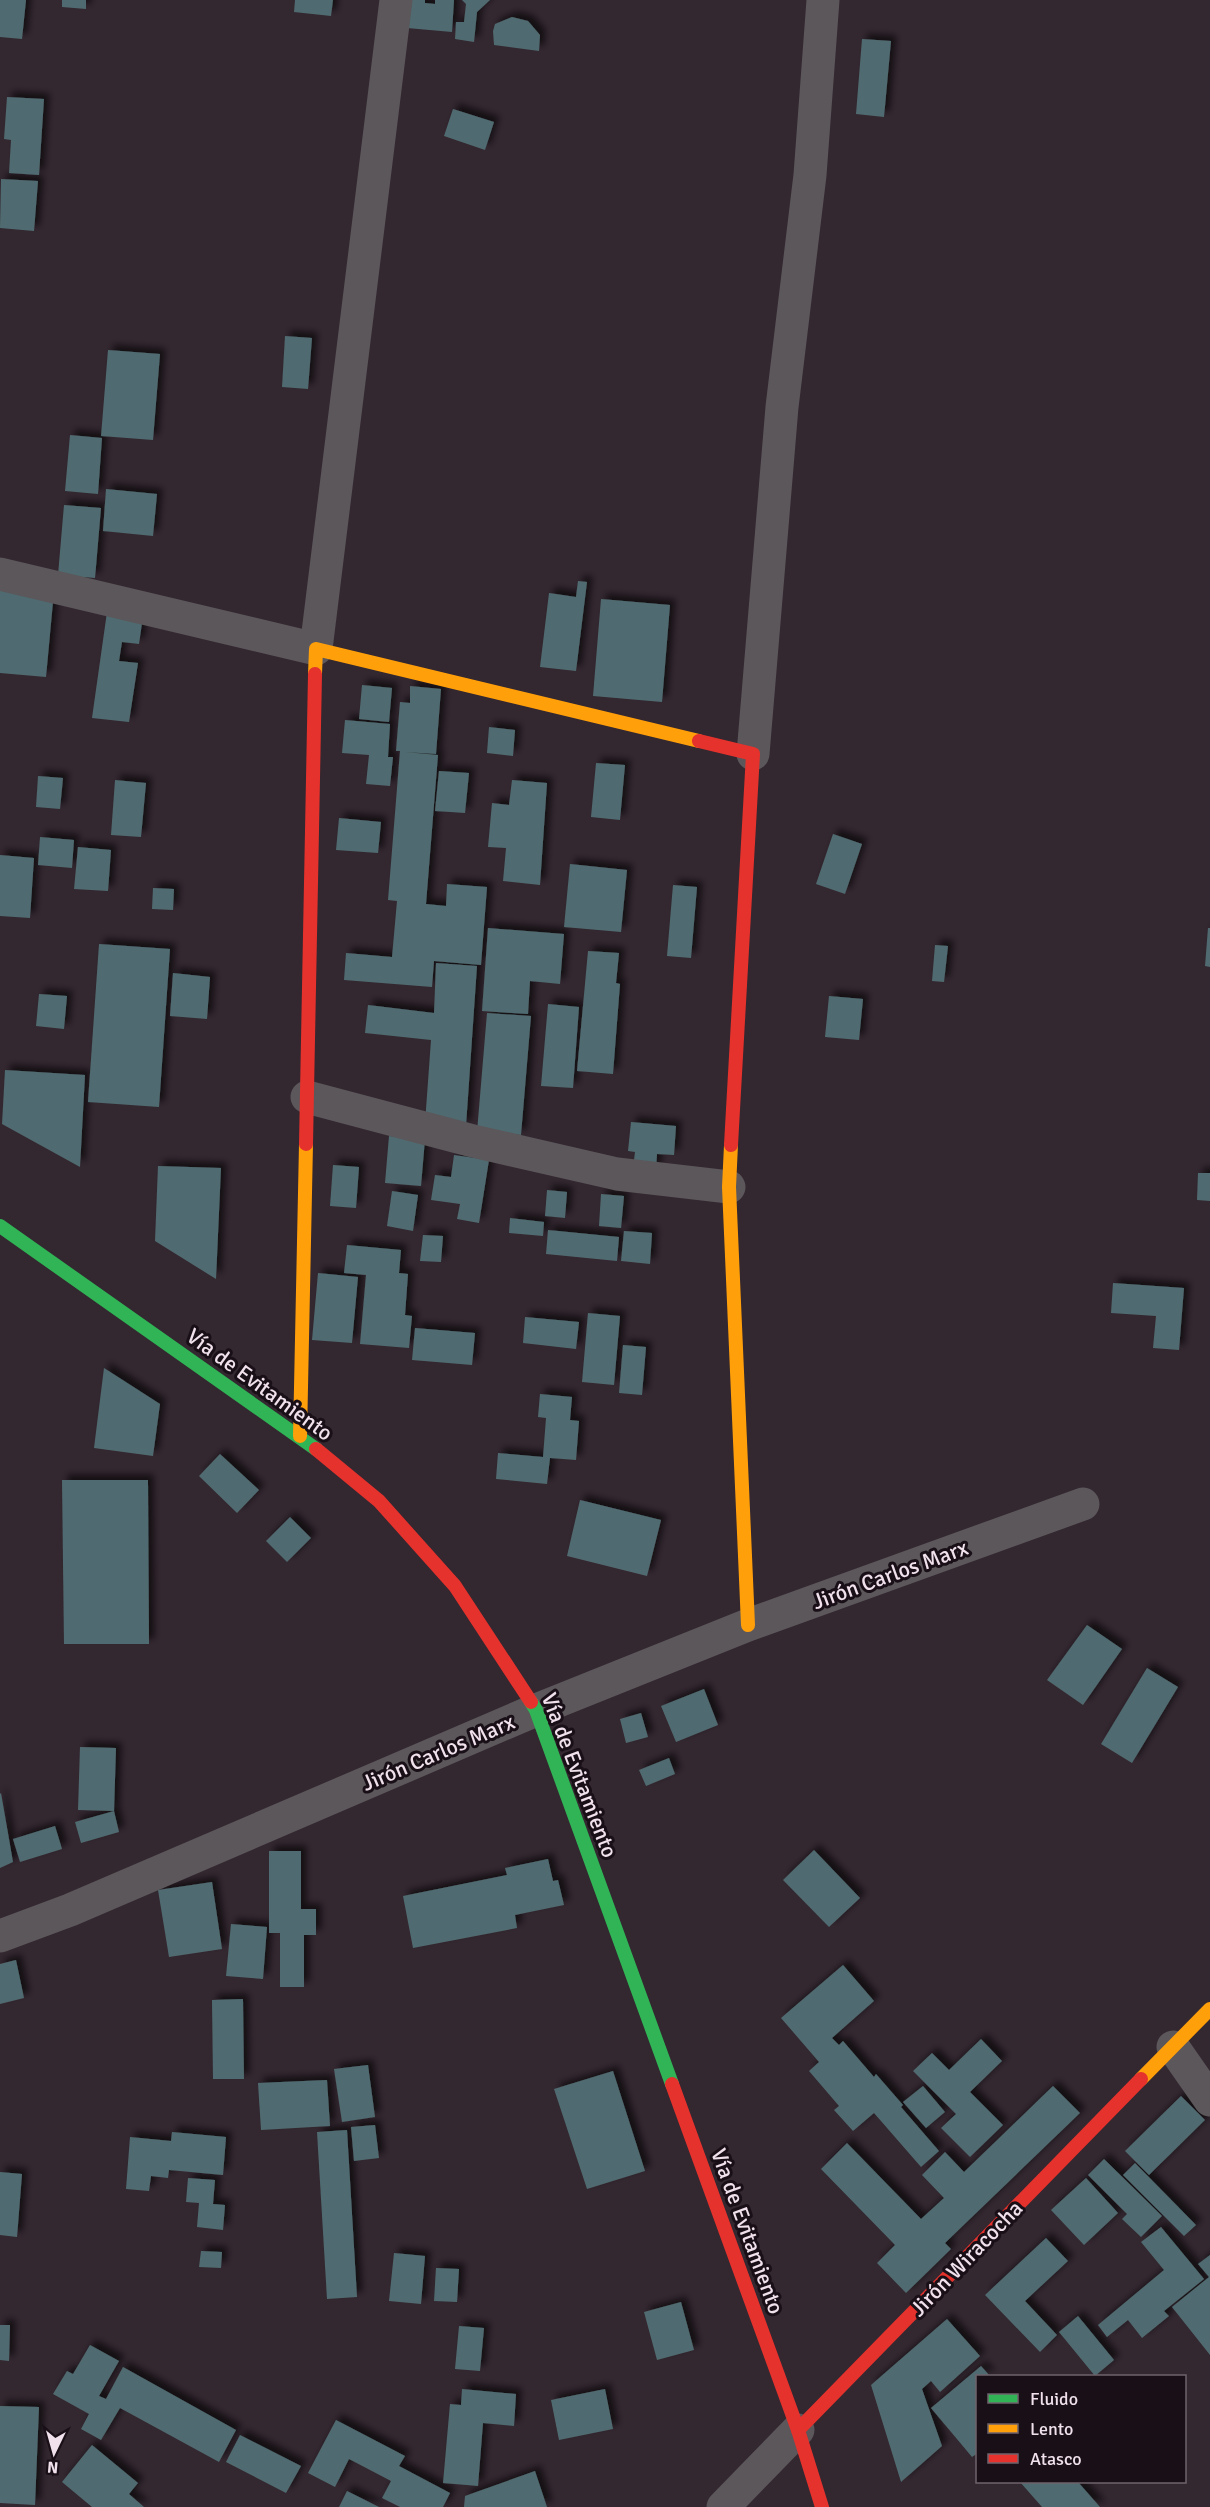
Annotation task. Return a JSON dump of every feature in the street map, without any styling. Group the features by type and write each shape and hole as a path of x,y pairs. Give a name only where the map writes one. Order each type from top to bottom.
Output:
{"main road":[{"path":"300,1436 316,649 753,754 729,1187 748,1625"},
{"name":"Vía de Evitamiento","path":"0,1226 300,1436 379,1501 455,1586 537,1710 798,2430 822,2507"},
{"name":"Jirón Wiracocha","path":"798,2430 1210,2009"}],"street":[{"path":"0,574 316,649 396,0"},
{"path":"753,754 782,407 810,175 824,0"},
{"path":"307,1096 473,1141 617,1174 729,1187"},
{"name":"Jirón Carlos Marx","path":"0,1936 70,1910 537,1710 748,1625 1083,1504"},
{"path":"1173,2047 1210,2100"},
{"name":"Jirón Wiracocha","path":"723,2507 798,2430"}],"building":[{"path":"0,0 26,0 22,39 0,37"},
{"path":"62,0 86,0 86,9 62,7"},
{"path":"295,0 333,0 331,16 294,12"},
{"path":"409,0 425,0 425,3 435,4 435,0 454,0 452,32 407,28"},
{"path":"462,0 490,0 477,12 474,42 455,39 456,22 464,22 466,4"},
{"path":"512,17 528,21 540,35 539,51 494,45 495,24"},
{"path":"862,39 891,41 884,117 856,114"},
{"path":"7,97 44,99 39,175 9,173 11,140 4,139"},
{"path":"453,109 494,122 485,150 444,136"},
{"path":"1,179 38,181 34,231 0,228"},
{"path":"285,336 312,338 308,389 282,387"},
{"path":"108,350 160,354 153,440 101,436"},
{"path":"70,435 102,438 98,494 65,491"},
{"path":"106,489 157,494 153,536 103,531"},
{"path":"64,505 101,508 95,578 58,575"},
{"path":"578,581 587,582 576,671 540,667 549,593 576,597"},
{"path":"0,586 54,591 46,677 0,673"},
{"path":"601,599 670,605 662,702 593,696"},
{"path":"107,612 143,616 139,644 122,642 119,661 138,663 129,722 92,718"},
{"path":"362,685 392,688 389,722 359,719"},
{"path":"410,686 441,689 436,754 405,752 438,755 426,904 446,906 447,884 487,887 481,965 434,961 432,987 344,980 346,953 392,957 397,901 388,900 400,751 396,751 400,702 410,703"},
{"path":"345,720 390,724 388,757 393,757 390,786 366,784 369,755 342,753"},
{"path":"489,727 515,730 513,756 487,753"},
{"path":"596,763 625,765 620,820 591,817"},
{"path":"439,771 469,773 465,813 435,811"},
{"path":"38,776 63,778 60,809 36,807"},
{"path":"115,780 146,783 141,837 111,835"},
{"path":"512,780 547,783 540,885 503,881 506,848 488,847 492,803 509,805"},
{"path":"339,818 381,822 378,853 336,850"},
{"path":"833,834 862,844 845,894 816,884"},
{"path":"40,837 74,840 72,868 38,865"},
{"path":"78,847 111,850 108,891 74,889"},
{"path":"0,855 34,858 30,918 0,916"},
{"path":"570,864 627,870 621,932 564,927"},
{"path":"673,885 697,887 691,958 667,956"},
{"path":"153,888 174,889 173,910 152,909"},
{"path":"488,928 564,934 560,984 530,981 528,1014 482,1011"},
{"path":"1208,928 1210,928 1210,967 1205,966"},
{"path":"99,944 170,949 159,1107 88,1102"},
{"path":"935,945 948,946 944,982 932,981"},
{"path":"588,951 619,953 616,983 620,984 613,1074 577,1071"},
{"path":"436,963 477,966 466,1126 425,1123 431,1040 365,1033 368,1005 434,1013"},
{"path":"173,973 210,977 207,1019 170,1016"},
{"path":"39,994 67,996 64,1029 36,1026"},
{"path":"829,996 863,999 859,1040 825,1037"},
{"path":"548,1004 579,1007 573,1088 541,1086"},
{"path":"487,1013 531,1016 521,1135 477,1132"},
{"path":"5,1070 85,1075 80,1167 2,1124"},
{"path":"631,1122 676,1126 674,1155 657,1154 656,1170 633,1168 635,1152 628,1151"},
{"path":"389,1136 425,1139 421,1186 385,1183"},
{"path":"454,1155 489,1160 479,1223 457,1219 460,1204 431,1200 435,1175 451,1177"},
{"path":"333,1165 359,1167 356,1208 330,1206"},
{"path":"158,1166 221,1168 216,1279 155,1241"},
{"path":"1198,1173 1210,1173 1210,1201 1197,1200"},
{"path":"547,1190 567,1192 565,1218 545,1216"},
{"path":"392,1191 418,1195 413,1231 387,1226"},
{"path":"601,1194 624,1196 621,1228 599,1226"},
{"path":"510,1218 544,1222 543,1236 509,1233"},
{"path":"548,1230 619,1237 617,1261 546,1254"},
{"path":"624,1231 652,1233 650,1264 621,1261"},
{"path":"423,1235 443,1236 441,1262 420,1261"},
{"path":"347,1245 401,1250 399,1273 408,1274 405,1315 412,1316 409,1348 360,1344 366,1275 344,1273"},
{"path":"318,1273 358,1277 352,1343 312,1340"},
{"path":"1113,1283 1184,1288 1179,1350 1153,1348 1156,1316 1111,1313"},
{"path":"588,1313 620,1316 614,1385 582,1382"},
{"path":"525,1317 579,1322 576,1349 523,1343"},
{"path":"415,1328 475,1333 472,1365 412,1360"},
{"path":"623,1345 646,1347 642,1395 619,1393"},
{"path":"104,1368 160,1404 153,1456 94,1448"},
{"path":"540,1394 572,1397 570,1420 579,1421 576,1460 550,1458 547,1484 496,1479 498,1453 543,1457 546,1418 538,1417"},
{"path":"220,1454 259,1490 237,1513 199,1476"},
{"path":"62,1480 148,1480 149,1644 64,1644"},
{"path":"580,1500 661,1520 647,1576 567,1556"},
{"path":"290,1517 311,1538 287,1562 266,1541"},
{"path":"1087,1625 1122,1649 1083,1705 1047,1680"},
{"path":"1147,1668 1178,1687 1132,1763 1101,1744"},
{"path":"704,1689 718,1725 676,1742 661,1706"},
{"path":"641,1713 648,1737 626,1743 620,1719"},
{"path":"80,1747 116,1748 114,1811 78,1810"},
{"path":"669,1758 675,1774 646,1786 639,1770"},
{"path":"0,1794 13,1862 0,1868"},
{"path":"114,1811 119,1832 81,1843 75,1822"},
{"path":"55,1826 62,1849 20,1862 13,1839"},
{"path":"814,1850 860,1898 829,1927 783,1880"},
{"path":"269,1851 301,1851 301,1909 316,1909 316,1935 304,1935 304,1987 280,1987 280,1933 269,1933"},
{"path":"548,1859 553,1881 558,1880 564,1905 515,1915 517,1928 413,1948 403,1896 507,1875 505,1868"},
{"path":"212,1882 222,1949 169,1957 158,1890"},
{"path":"231,1924 267,1927 263,1979 226,1976"},
{"path":"16,1960 24,1998 0,2004 0,1964"},
{"path":"843,1965 874,2001 832,2038 839,2045 843,2041 874,2077 876,2074 939,2151 921,2167 874,2113 853,2131 834,2110 839,2106 809,2071 819,2062 781,2018"},
{"path":"243,1999 244,2079 213,2079 212,2000"},
{"path":"981,2039 1002,2061 970,2092 1003,2125 970,2157 941,2128 956,2114 913,2071 932,2053 949,2070"},
{"path":"368,2065 375,2117 342,2122 334,2069"},
{"path":"613,2071 645,2171 587,2189 554,2089"},
{"path":"327,2080 330,2126 261,2130 258,2083"},
{"path":"923,2086 945,2112 926,2128 903,2102"},
{"path":"1053,2086 1080,2113 945,2243 951,2249 906,2293 877,2263 895,2245 821,2169 847,2143 921,2219 944,2198 922,2175 945,2152 964,2172"},
{"path":"1181,2096 1205,2120 1149,2175 1125,2151"},
{"path":"375,2125 379,2158 354,2161 351,2127"},
{"path":"347,2130 357,2297 327,2299 317,2132"},
{"path":"172,2132 226,2137 223,2175 169,2170 168,2178 151,2176 149,2191 126,2189 130,2137 171,2141"},
{"path":"1104,2159 1162,2216 1141,2237 1122,2219 1127,2214 1088,2175"},
{"path":"1135,2163 1196,2225 1184,2236 1123,2175"},
{"path":"0,2172 22,2174 17,2237 0,2235"},
{"path":"188,2178 215,2180 213,2204 225,2205 223,2230 197,2227 199,2203 186,2202"},
{"path":"1086,2178 1118,2213 1084,2245 1051,2210"},
{"path":"1161,2227 1204,2279 1164,2311 1169,2316 1142,2338 1128,2320 1107,2337 1098,2325 1164,2270 1141,2242"},
{"path":"1046,2238 1068,2261 1025,2301 1057,2335 1040,2352 985,2295"},
{"path":"201,2251 222,2252 221,2268 199,2267"},
{"path":"394,2253 425,2256 421,2304 389,2301"},
{"path":"1210,2255 1210,2355 1172,2307 1209,2277 1198,2264"},
{"path":"436,2268 459,2269 457,2302 434,2301"},
{"path":"681,2302 694,2350 657,2360 644,2312"},
{"path":"1078,2316 1114,2360 1094,2375 1059,2332"},
{"path":"947,2319 980,2356 940,2392 931,2381 922,2389 942,2446 901,2482 871,2385"},
{"path":"0,2325 10,2325 9,2361 0,2360"},
{"path":"459,2326 484,2328 480,2371 455,2369"},
{"path":"90,2345 119,2361 99,2396 106,2399 123,2367 236,2430 219,2462 120,2408 101,2440 81,2429 89,2414 53,2394 67,2371 73,2374"},
{"path":"981,2366 989,2375 976,2375 976,2454 972,2457 931,2408"},
{"path":"462,2389 516,2394 514,2426 483,2423 478,2486 443,2483 450,2404 461,2405"},
{"path":"605,2389 613,2429 559,2440 551,2400"},
{"path":"0,2406 39,2407 35,2505 0,2503"},
{"path":"336,2420 405,2456 399,2466 450,2493 443,2507 400,2507 382,2498 391,2481 349,2459 335,2487 308,2473"},
{"path":"240,2435 301,2466 286,2493 226,2462"},
{"path":"92,2445 138,2483 129,2494 144,2507 92,2507 62,2482"},
{"path":"535,2471 547,2507 464,2507 465,2496"},
{"path":"1021,2483 1079,2483 1100,2507 1042,2507"},
{"path":"347,2491 379,2507 339,2507"}],"traffic: fast":[{"path":"0,1226 316,1449"},
{"path":"531,1702 536,1710 672,2084"}],"traffic: slow":[{"path":"315,674 316,649 699,741"},
{"path":"300,1436 306,1144"},
{"path":"731,1145 729,1187 748,1625"},
{"path":"1141,2079 1210,2009"}],"traffic: jam":[{"path":"306,1144 315,674"},
{"path":"699,741 753,754 731,1145"},
{"path":"316,1449 379,1501 455,1586 531,1702"},
{"path":"798,2430 1141,2079"},
{"path":"672,2084 798,2430 822,2507"}]}
